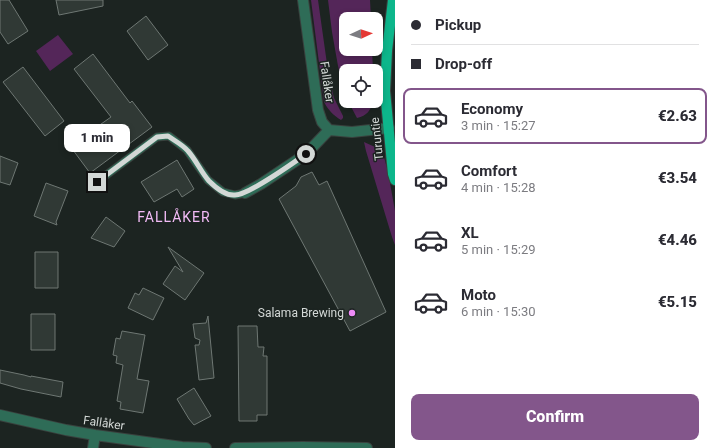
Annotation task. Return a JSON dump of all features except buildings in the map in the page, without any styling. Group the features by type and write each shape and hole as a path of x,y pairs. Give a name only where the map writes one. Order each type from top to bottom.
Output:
{"main road":[{"name":"Turuntie","path":"393,0 385,91 393,174 395,180"}],"street":[{"name":"Fallåker","path":"303,0 318,110 322,122 329,130"},
{"path":"245,193 306,154 329,130 352,132 389,128"},
{"name":"Fallåker","path":"0,415 95,435 182,447 206,448"},
{"path":"94,448 95,435"},
{"path":"235,448 368,448"}],"lane":[{"path":"97,182 157,137 168,136 187,150 208,180 223,192 235,196 245,193"}],"shaded area":[{"path":"311,0 318,0 328,71 334,98 343,118 341,120 331,112 324,102"},
{"path":"328,0 370,0 371,12 339,12 339,56 372,56 373,64 339,64 339,70"},
{"path":"58,35 73,54 50,71 36,51"},
{"path":"352,108 370,108 363,116 357,118"},
{"path":"364,142 375,147 384,157 395,211 395,245 366,151"}],"place":[{"name":"Salama Brewing","path":"352,313"}],"district":[{"name":"FALLÅKER","path":"174,217"}],"route":[{"path":"97,182 157,137 168,136 178,143 187,150 208,180 223,192 235,196 245,193 261,184 306,154"}]}
